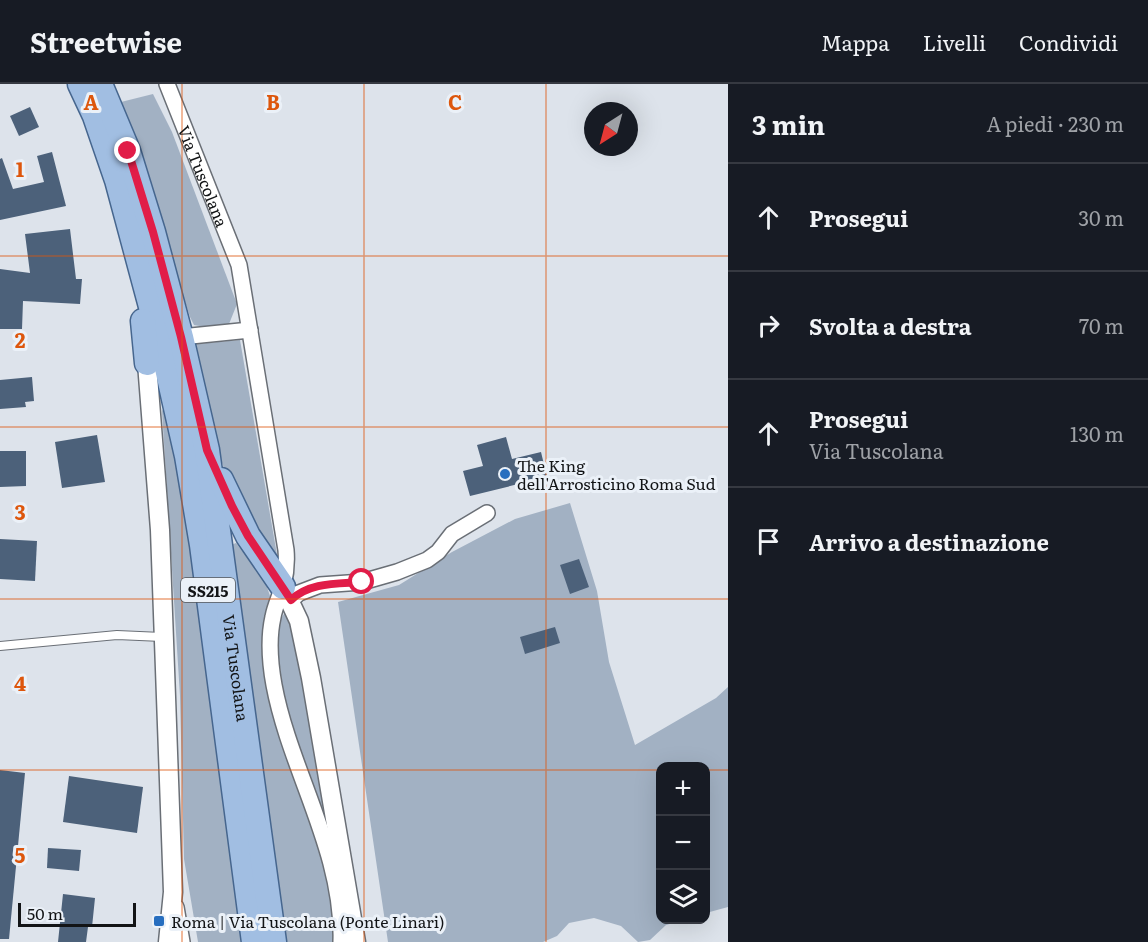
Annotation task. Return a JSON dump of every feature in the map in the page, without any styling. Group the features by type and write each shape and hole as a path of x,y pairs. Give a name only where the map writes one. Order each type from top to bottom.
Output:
{"main road":[{"name":"Via Tuscolana","path":"80,84 109,156 171,381 196,505 254,942"},
{"name":"Via Tuscolana","path":"100,84 132,163 181,337 207,450 274,942"},
{"path":"133,244 147,363"},
{"path":"207,450 248,536 287,594"}],"street":[{"name":"Via Tuscolana","path":"167,84 239,265 285,531 287,594 299,621 315,697 356,942"},
{"path":"181,337 250,330"},
{"path":"147,363 160,530 164,637 173,892 168,942"},
{"path":"287,594 299,593 320,585 362,582 427,561 438,552 452,534 487,513"},
{"name":"Via Tuscolana","path":"287,594 271,624 270,649 273,678 285,729 331,870 339,909 340,942"},
{"path":"173,892 182,942"}],"lane":[{"path":"0,646 117,635 164,637"}],"shaded area":[{"path":"153,94 172,132 237,304 229,324 210,328 194,325 190,317 121,102"},
{"path":"240,340 277,555 276,565 242,512 222,463 196,344"},
{"path":"165,406 190,516 242,942 198,942 184,859 180,696 162,411"},
{"path":"570,503 597,591 609,662 635,745 716,698 728,687 728,907 710,912 710,762 656,762 656,924 670,924 650,940 638,942 621,926 594,918 569,923 557,936 543,942 388,942 338,602 399,585 452,552 515,519"},
{"path":"236,543 265,581 270,596 265,619 268,673 326,864 335,907 334,942 281,942 231,545"},
{"path":"286,611 297,642 334,851 318,797 291,727 284,699 278,650 278,623"}],"building":[{"path":"30,107 39,127 19,136 10,116"},
{"path":"52,152 66,206 0,220 0,159 2,158 13,189 44,182 37,156"},
{"path":"70,229 76,279 82,279 80,304 23,301 22,329 0,329 0,269 30,273 25,234"},
{"path":"32,377 34,401 25,402 26,407 0,409 0,380"},
{"path":"97,435 105,482 62,488 55,442"},
{"name":"The King dell'Arrosticino Roma Sud","path":"506,437 512,459 541,452 547,477 470,496 463,471 483,466 477,445"},
{"path":"0,451 26,451 26,486 0,487"},
{"path":"0,539 37,541 35,581 0,579"},
{"path":"579,559 589,587 570,594 560,565"},
{"path":"555,627 560,643 525,654 520,637"},
{"path":"0,770 25,773 9,939 0,939"},
{"path":"69,776 143,787 137,833 63,822"},
{"path":"48,848 81,850 79,871 47,868"},
{"path":"63,894 95,898 92,927 88,927 86,942 58,942"}],"place":[{"name":"The King dell'Arrosticino Roma Sud","path":"505,474"},
{"name":"Roma | Via Tuscolana (Ponte Linari)","path":"159,921"}],"route":[{"path":"128,151 153,232 181,337 207,450 239,521 291,600 299,593 320,585 362,582"}]}
